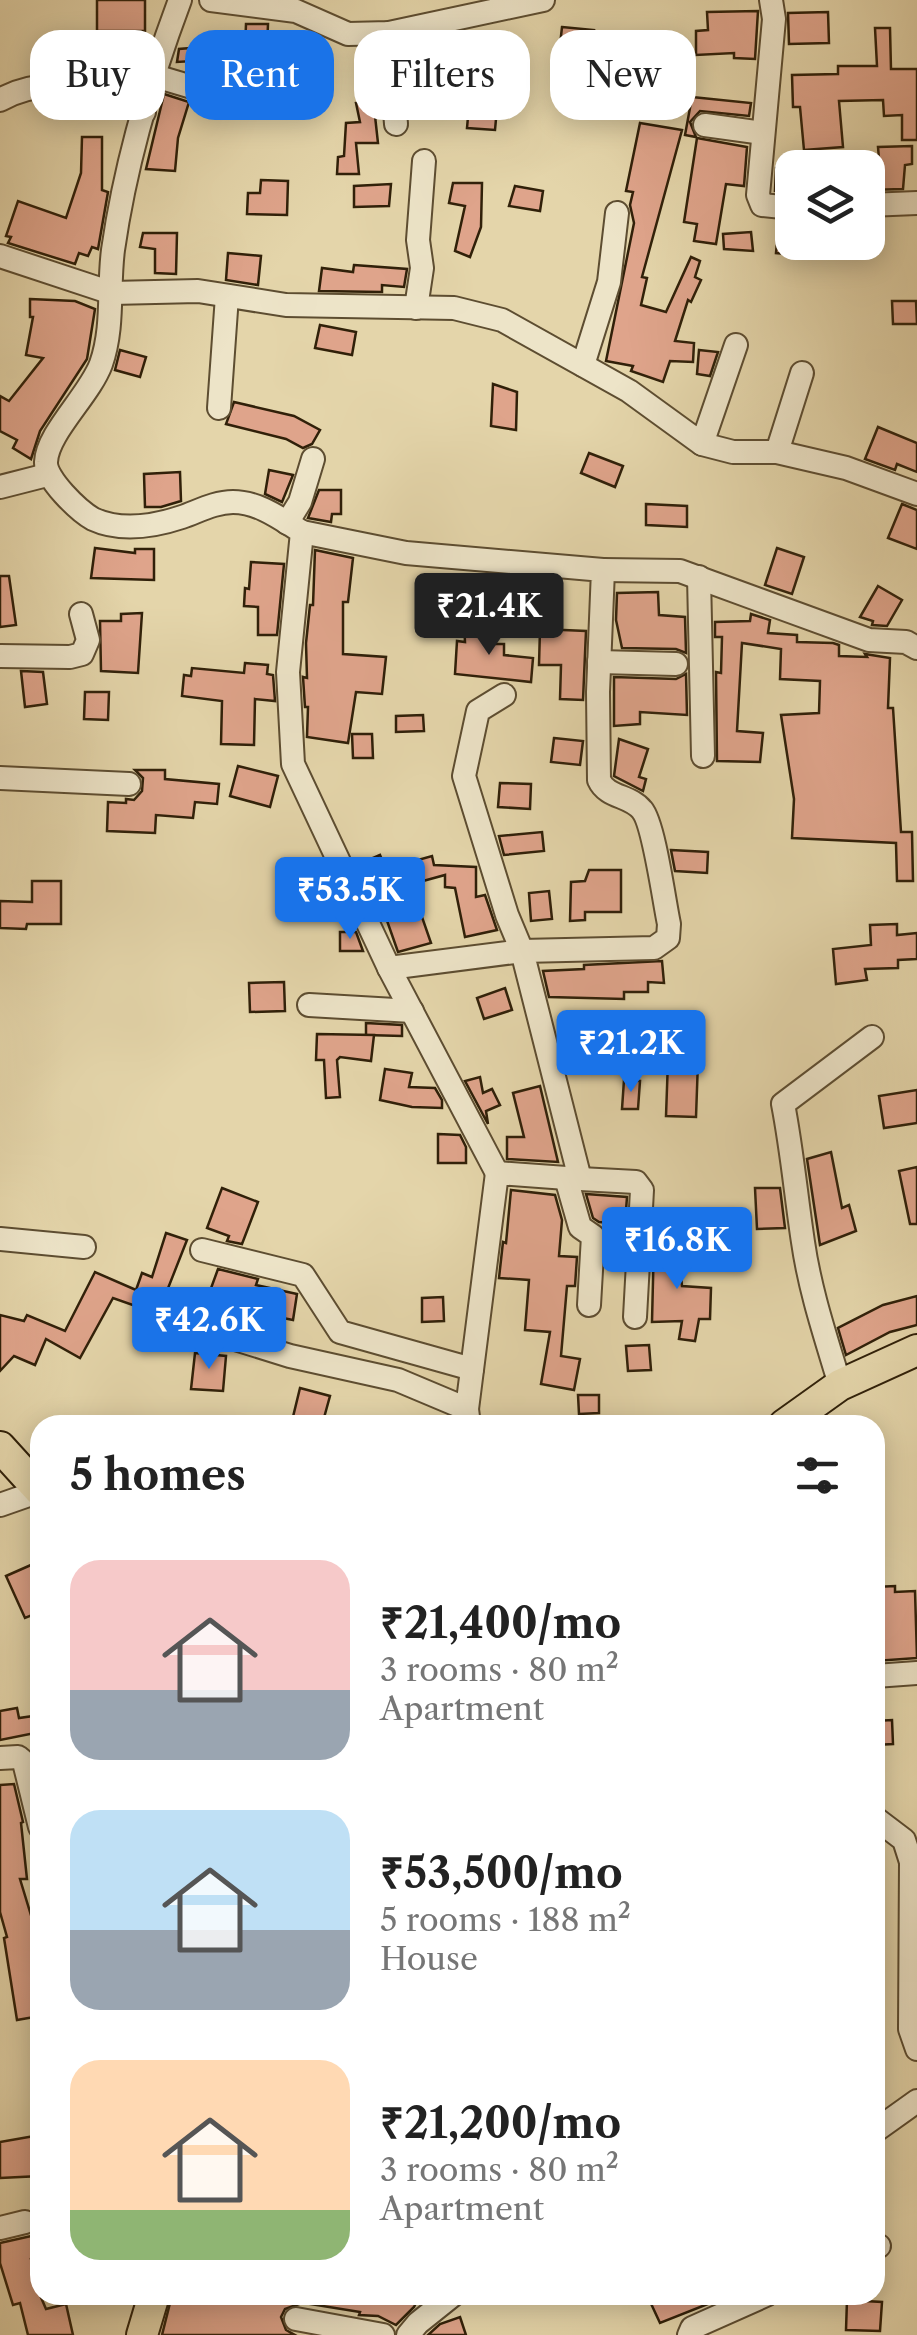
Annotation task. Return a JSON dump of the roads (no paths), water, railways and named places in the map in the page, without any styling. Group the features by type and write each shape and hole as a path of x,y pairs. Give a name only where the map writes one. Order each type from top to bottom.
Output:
{"main road":[{"path":"798,1415 840,1385 917,1350"},
{"path":"0,1447 30,1480"},
{"path":"142,2335 151,2305"}],"street":[{"path":"165,44 180,0"},
{"path":"211,0 296,11 354,34"},
{"path":"403,30 502,4 543,0"},
{"path":"771,0 774,19 758,195 762,204 775,206"},
{"path":"0,100 30,87"},
{"path":"142,120 113,253 112,294 101,362 76,409 52,438 46,464 48,474 92,518 136,528 234,502 265,510 295,527 406,553 603,570 663,568 699,577 868,640 906,642 917,648"},
{"path":"396,120 396,124"},
{"path":"705,125 763,134"},
{"path":"416,308 422,268 418,240 424,161"},
{"path":"885,204 917,203"},
{"path":"582,365 610,282 617,212"},
{"path":"0,256 112,294 198,291 286,305 454,308 502,320 629,391 702,444 732,452 777,452 846,468 917,494"},
{"path":"219,408 226,296"},
{"path":"702,444 736,345"},
{"path":"777,452 802,373"},
{"path":"314,459 295,527 288,672 293,764 389,968 497,1173 468,1415"},
{"path":"0,487 48,474"},
{"path":"389,968 522,951 654,948 668,938 669,924 647,816 631,800 606,792 599,780 603,570"},
{"path":"699,577 703,756"},
{"path":"0,656 82,654 88,640 81,614"},
{"path":"599,662 676,664"},
{"path":"504,695 478,711 464,776 522,951 573,1178 580,1227 592,1236 589,1305"},
{"path":"0,778 128,784"},
{"path":"309,1006 412,1011"},
{"path":"840,1385 806,1260 784,1104 872,1037"},
{"path":"497,1173 636,1182 642,1190 635,1318"},
{"path":"0,1239 84,1248"},
{"path":"202,1250 304,1275 340,1332 472,1369"},
{"path":"161,1316 290,1356 398,1380 464,1415"},
{"path":"0,1505 30,1494"},
{"path":"885,1675 917,1673"},
{"path":"0,1758 18,1757 24,1762 30,1786"},
{"path":"885,1826 904,1840 911,1862 910,2029 917,2048"},
{"path":"885,2123 917,2101"},
{"path":"0,2228 25,2222"},
{"path":"408,2335 440,2305"},
{"path":"690,2335 692,2328 744,2305"},
{"path":"296,2320 383,2335"}]}
